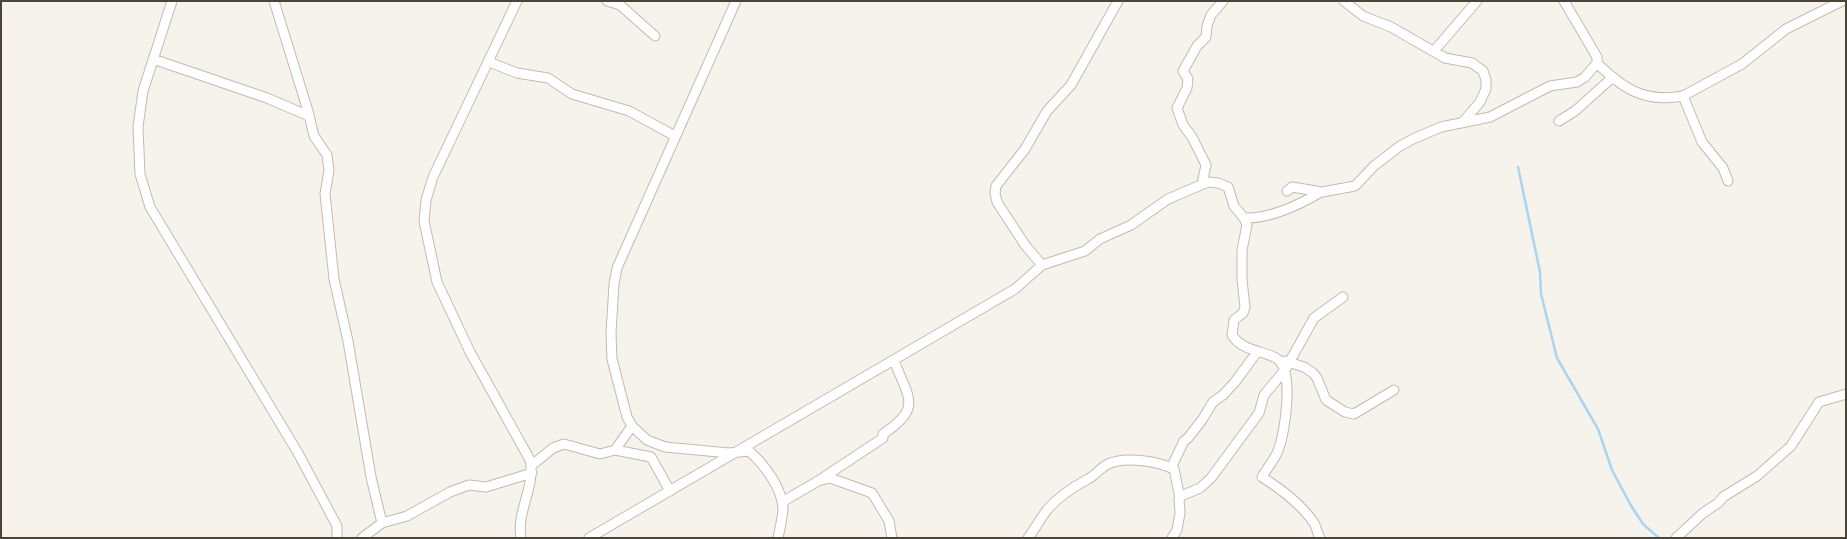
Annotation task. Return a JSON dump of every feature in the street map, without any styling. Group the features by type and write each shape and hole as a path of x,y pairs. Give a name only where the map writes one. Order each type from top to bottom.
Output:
{"street":[{"path":"172,1 143,91 138,127 140,174 150,207 298,453 337,526 337,538"},
{"path":"274,1 314,136 327,155 329,170 325,194 334,279 348,341 371,477 382,523"},
{"path":"517,1 433,177 426,200 424,221 437,282 443,296 470,352 525,449 531,470 521,524 521,538"},
{"path":"607,1 620,5 654,36"},
{"path":"670,491 627,417 612,359 611,333 614,284 617,268 736,1"},
{"path":"1042,265 1026,245 997,202 995,193 996,186 1025,149 1047,111 1070,85 1118,1"},
{"path":"1202,184 1206,166 1192,137 1183,125 1177,108 1187,88 1188,79 1183,71 1197,46 1206,37 1207,26 1211,15 1223,1"},
{"path":"1344,1 1363,16 1391,27 1445,58 1472,63 1483,71 1486,80 1486,90 1480,102 1462,123"},
{"path":"1434,51 1477,1"},
{"path":"1564,1 1596,57 1597,63 1613,77 1639,95 1651,98 1673,98 1683,96 1742,64 1786,29 1842,1"},
{"path":"153,59 267,98 309,116"},
{"path":"489,62 517,73 548,78 572,94 629,111 675,136"},
{"path":"1287,190 1292,188 1322,192 1355,186 1374,166 1400,146 1441,127 1490,117 1550,86 1577,82 1585,77 1597,63"},
{"path":"1559,121 1575,111 1613,77"},
{"path":"1683,96 1702,142 1723,168 1728,181"},
{"path":"589,538 1015,289 1042,265 1085,252 1100,239 1131,225 1168,199 1208,182 1218,183 1228,187 1234,206 1244,218 1247,225 1242,246 1242,280 1245,307 1243,313 1234,320 1232,335 1239,343 1257,352 1276,358 1287,367 1304,367 1317,378 1326,400 1345,412 1354,414 1394,390"},
{"path":"1244,218 1259,218 1304,202 1322,192"},
{"path":"1180,498 1200,488 1211,478 1259,412 1264,395 1287,367 1314,318 1343,297"},
{"path":"1171,468 1184,441 1202,420 1213,402 1224,395 1257,352"},
{"path":"782,502 818,481 883,438 883,434 899,422 907,413 910,407 908,394 894,360"},
{"path":"1287,367 1285,422 1279,448 1262,477 1290,496 1315,524 1320,538"},
{"path":"1676,538 1703,513 1718,503 1722,497 1757,476 1791,446 1819,402 1846,394"},
{"path":"614,450 634,429"},
{"path":"634,429 647,440 665,447 729,453 749,451 758,459 779,492 783,510 778,538"},
{"path":"362,538 382,523 407,516 450,492 469,485 486,487 531,470 553,448 564,444 600,454 614,450 651,457"},
{"path":"1028,538 1052,504 1078,483 1088,479 1108,464 1117,461 1134,460 1171,468 1176,472 1180,498 1178,530 1172,538"},
{"path":"818,481 830,478 872,494 889,521 892,538"}],"waterway":[{"path":"1518,167 1540,272 1541,294 1557,358 1598,429 1612,470 1630,504 1643,524 1659,538"}]}
